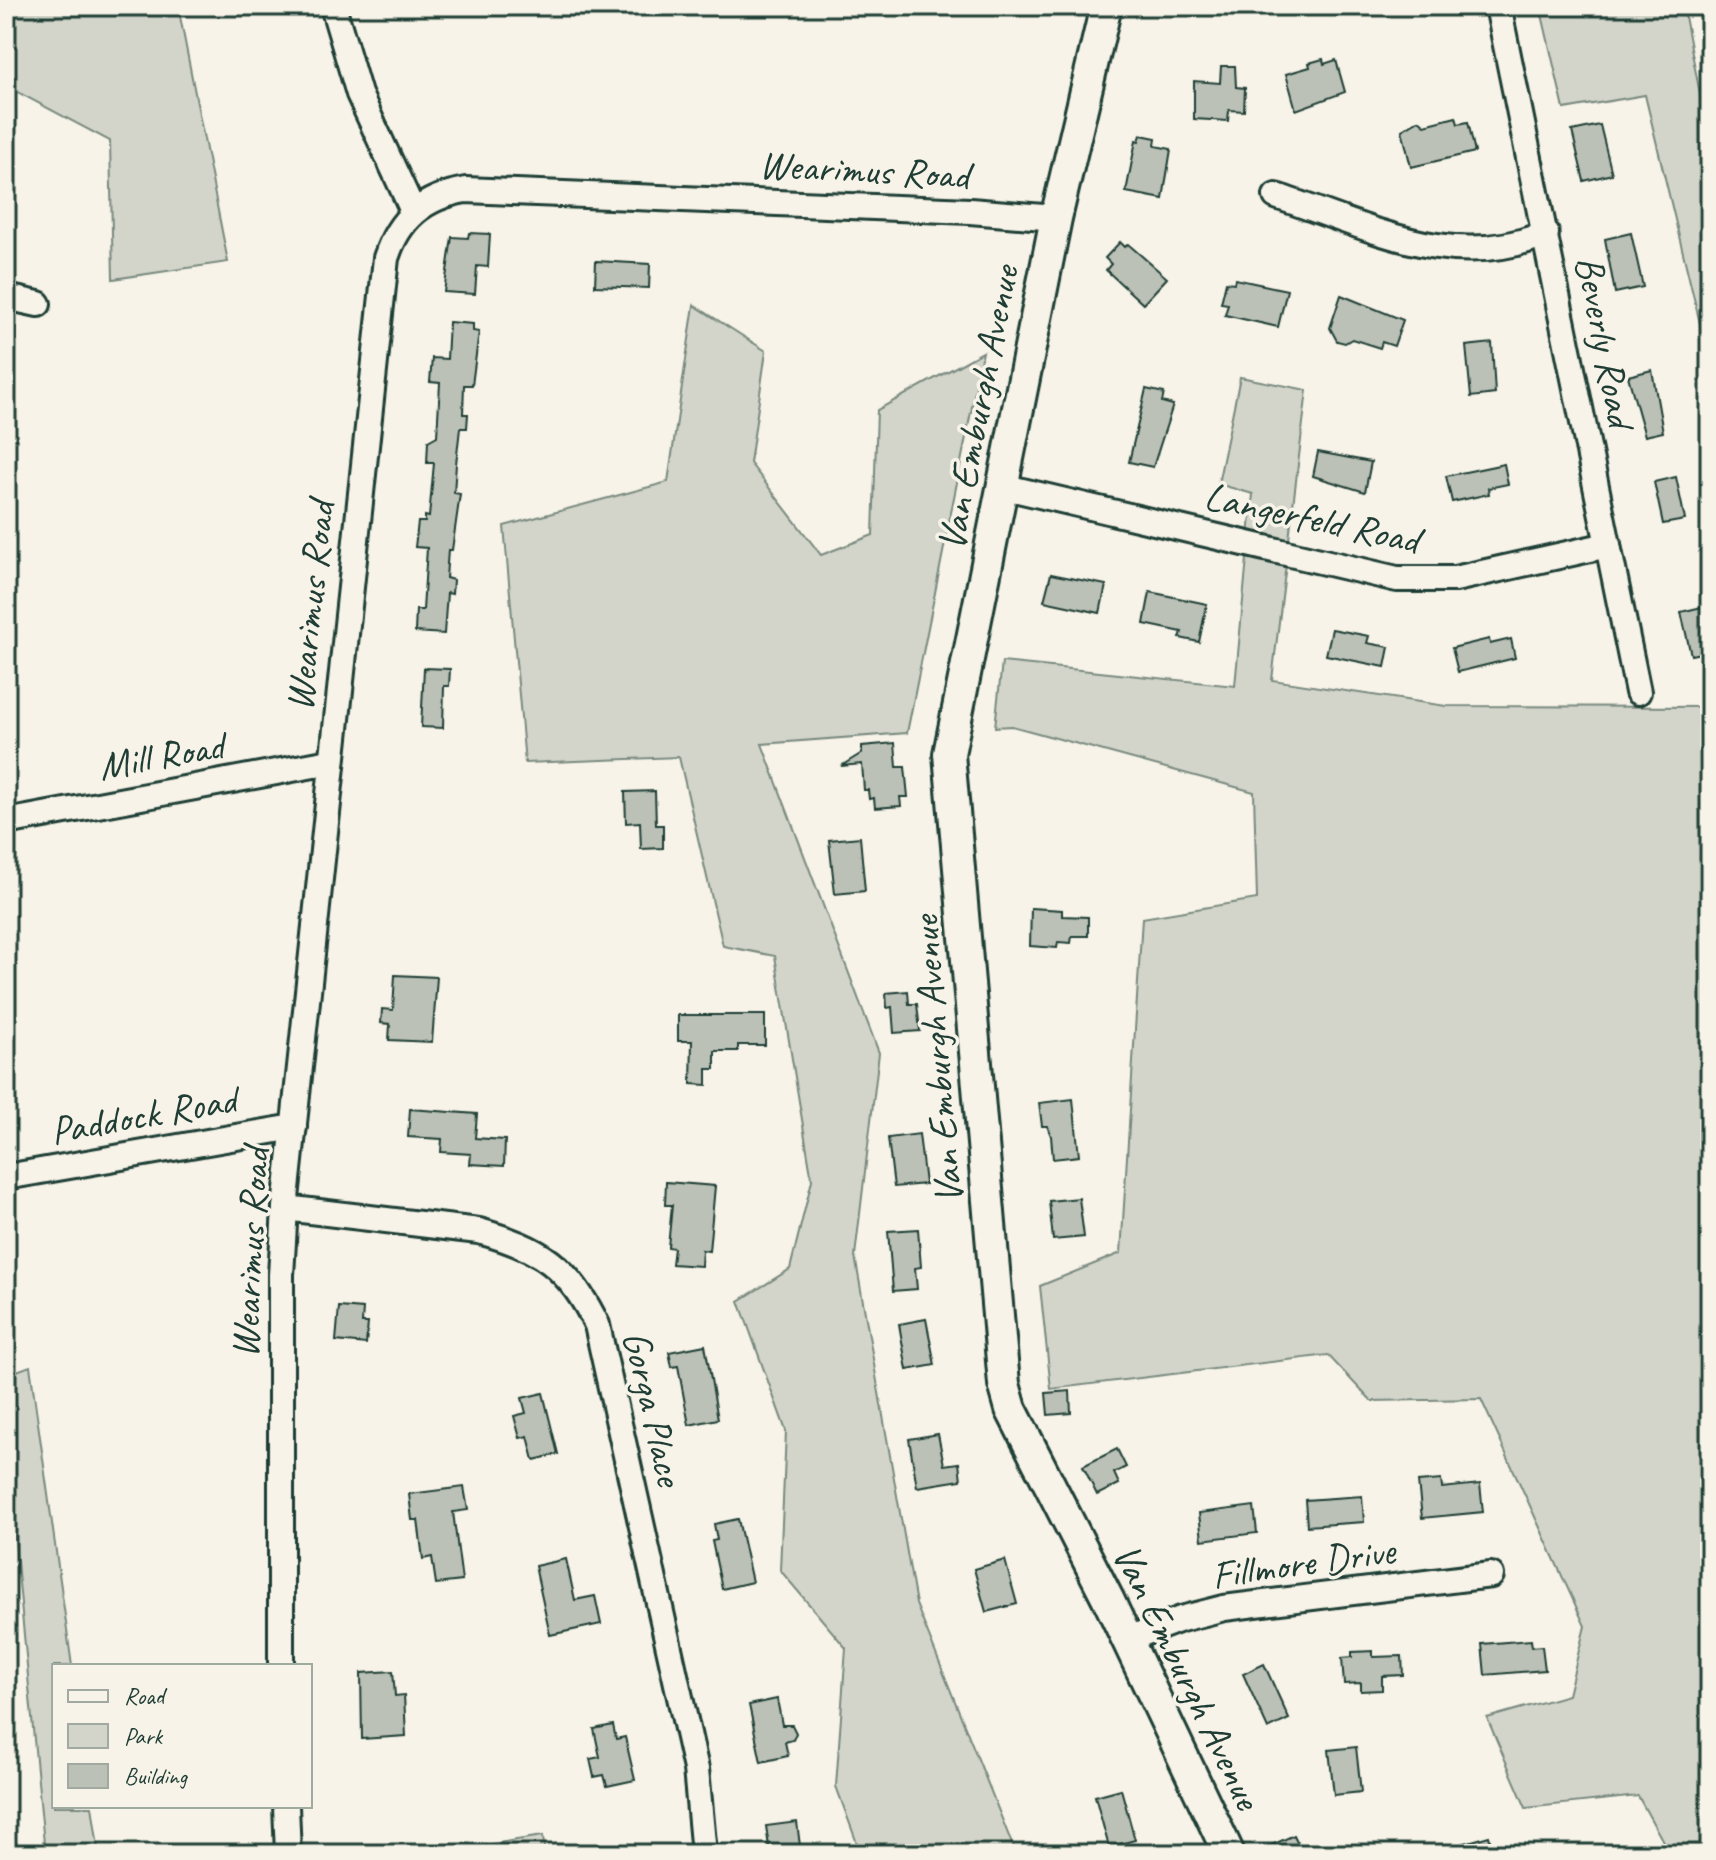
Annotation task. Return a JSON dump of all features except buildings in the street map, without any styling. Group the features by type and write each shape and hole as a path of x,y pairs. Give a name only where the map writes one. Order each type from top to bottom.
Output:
{"main road":[{"name":"Van Emburgh Avenue","path":"1106,6 1056,218 949,754 1004,1384 1011,1409 1128,1639 1229,1854"}],"street":[{"path":"333,6 359,94 413,211"},
{"name":"Beverly Road","path":"1498,6 1638,692"},
{"name":"Wearimus Road","path":"281,1664 281,1275 285,1208 330,762 386,258 392,239 413,211 446,193 466,190 970,211 1056,218"},
{"path":"1276,196 1444,250 1503,247 1546,233"},
{"path":"6,297 38,304"},
{"name":"Langerfeld Road","path":"1001,486 1397,579 1455,579 1608,545"},
{"name":"Mill Road","path":"6,822 330,762"},
{"name":"Paddock Road","path":"6,1177 294,1127"},
{"name":"Gorga Place","path":"285,1208 479,1231 508,1239 556,1264 586,1300 597,1325 696,1769 704,1854"},
{"name":"Fillmore Drive","path":"1128,1639 1181,1619 1224,1608 1491,1575"},
{"path":"286,1808 288,1854"}],"green space":[{"path":"14,6 178,6 228,262 113,279 110,141 6,86 6,34 16,9"},
{"path":"1540,6 1683,6 1710,146 1710,365 1645,95 1564,109"},
{"path":"694,305 766,351 750,463 821,555 873,535 877,410 983,352 907,733 762,744 879,1053 855,1256 916,1604 1016,1854 861,1854 836,1786 846,1648 780,1570 786,1431 739,1301 790,1269 812,1180 775,956 723,946 679,757 525,763 504,526 668,482"},
{"path":"1240,377 1307,390 1272,680 1446,706 1710,707 1710,1854 1670,1854 1638,1796 1526,1808 1487,1718 1568,1695 1585,1626 1481,1399 1371,1401 1328,1355 1051,1389 1040,1286 1121,1253 1142,918 1257,899 1254,792 1012,726 995,727 1002,662 1235,686 1253,494 1218,484"},
{"path":"30,1366 72,1664 52,1664 52,1808 92,1808 99,1854 45,1854 6,1447 6,1375"},
{"path":"543,1836 545,1854 489,1854 485,1845"}]}
